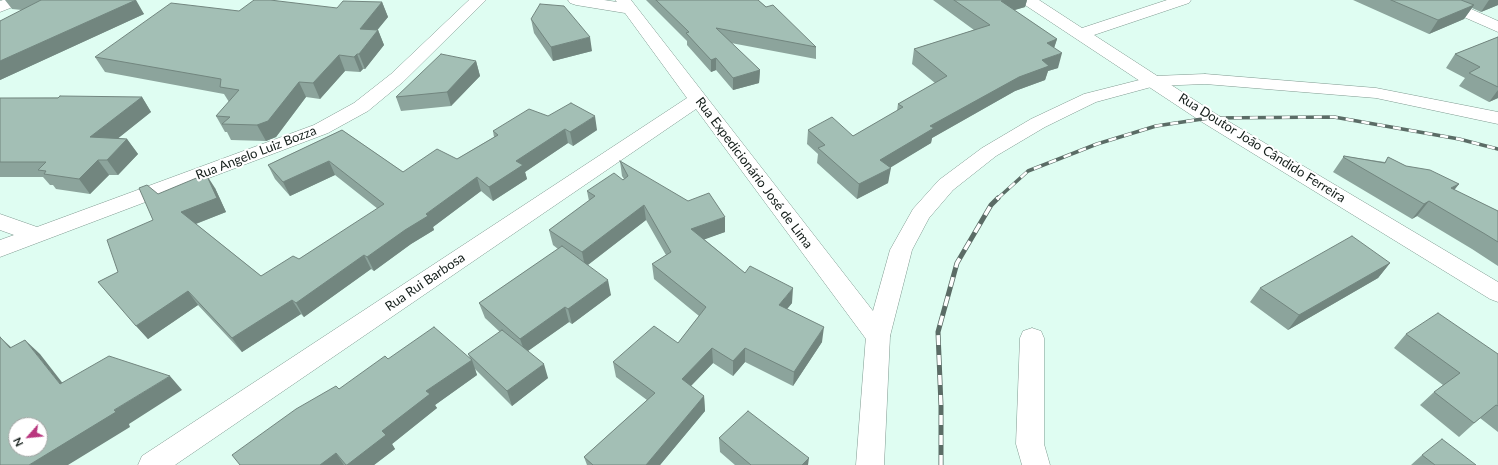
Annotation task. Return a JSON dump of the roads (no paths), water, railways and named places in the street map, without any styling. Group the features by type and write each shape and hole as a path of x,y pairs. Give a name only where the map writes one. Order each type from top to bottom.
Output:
{"street":[{"path":"0,7 17,0"},
{"name":"Rua Angelo Luiz Bozza","path":"0,249 321,129 361,107 397,78 478,0"},
{"name":"Rua Expedicionário José de Lima","path":"576,0 626,5 878,336"},
{"name":"Rua Doutor João Cândido Ferreira","path":"1028,0 1155,81 1209,118 1498,293"},
{"path":"1082,34 1183,0"},
{"path":"1438,0 1498,27"},
{"path":"870,465 878,336 901,250 921,214 946,185 989,152 1038,123 1090,98 1155,81 1205,79 1376,94 1498,118"},
{"name":"Rua Rui Barbosa","path":"152,465 698,100"},
{"path":"0,222 36,235"},
{"path":"1032,338 1030,444 1036,465"}],"railway":[{"path":"997,199 1028,171 1097,144 1156,126 1209,118 1334,117 1459,139 1498,149"},
{"path":"941,465 941,406 938,332 957,263 991,205 997,199"}]}
